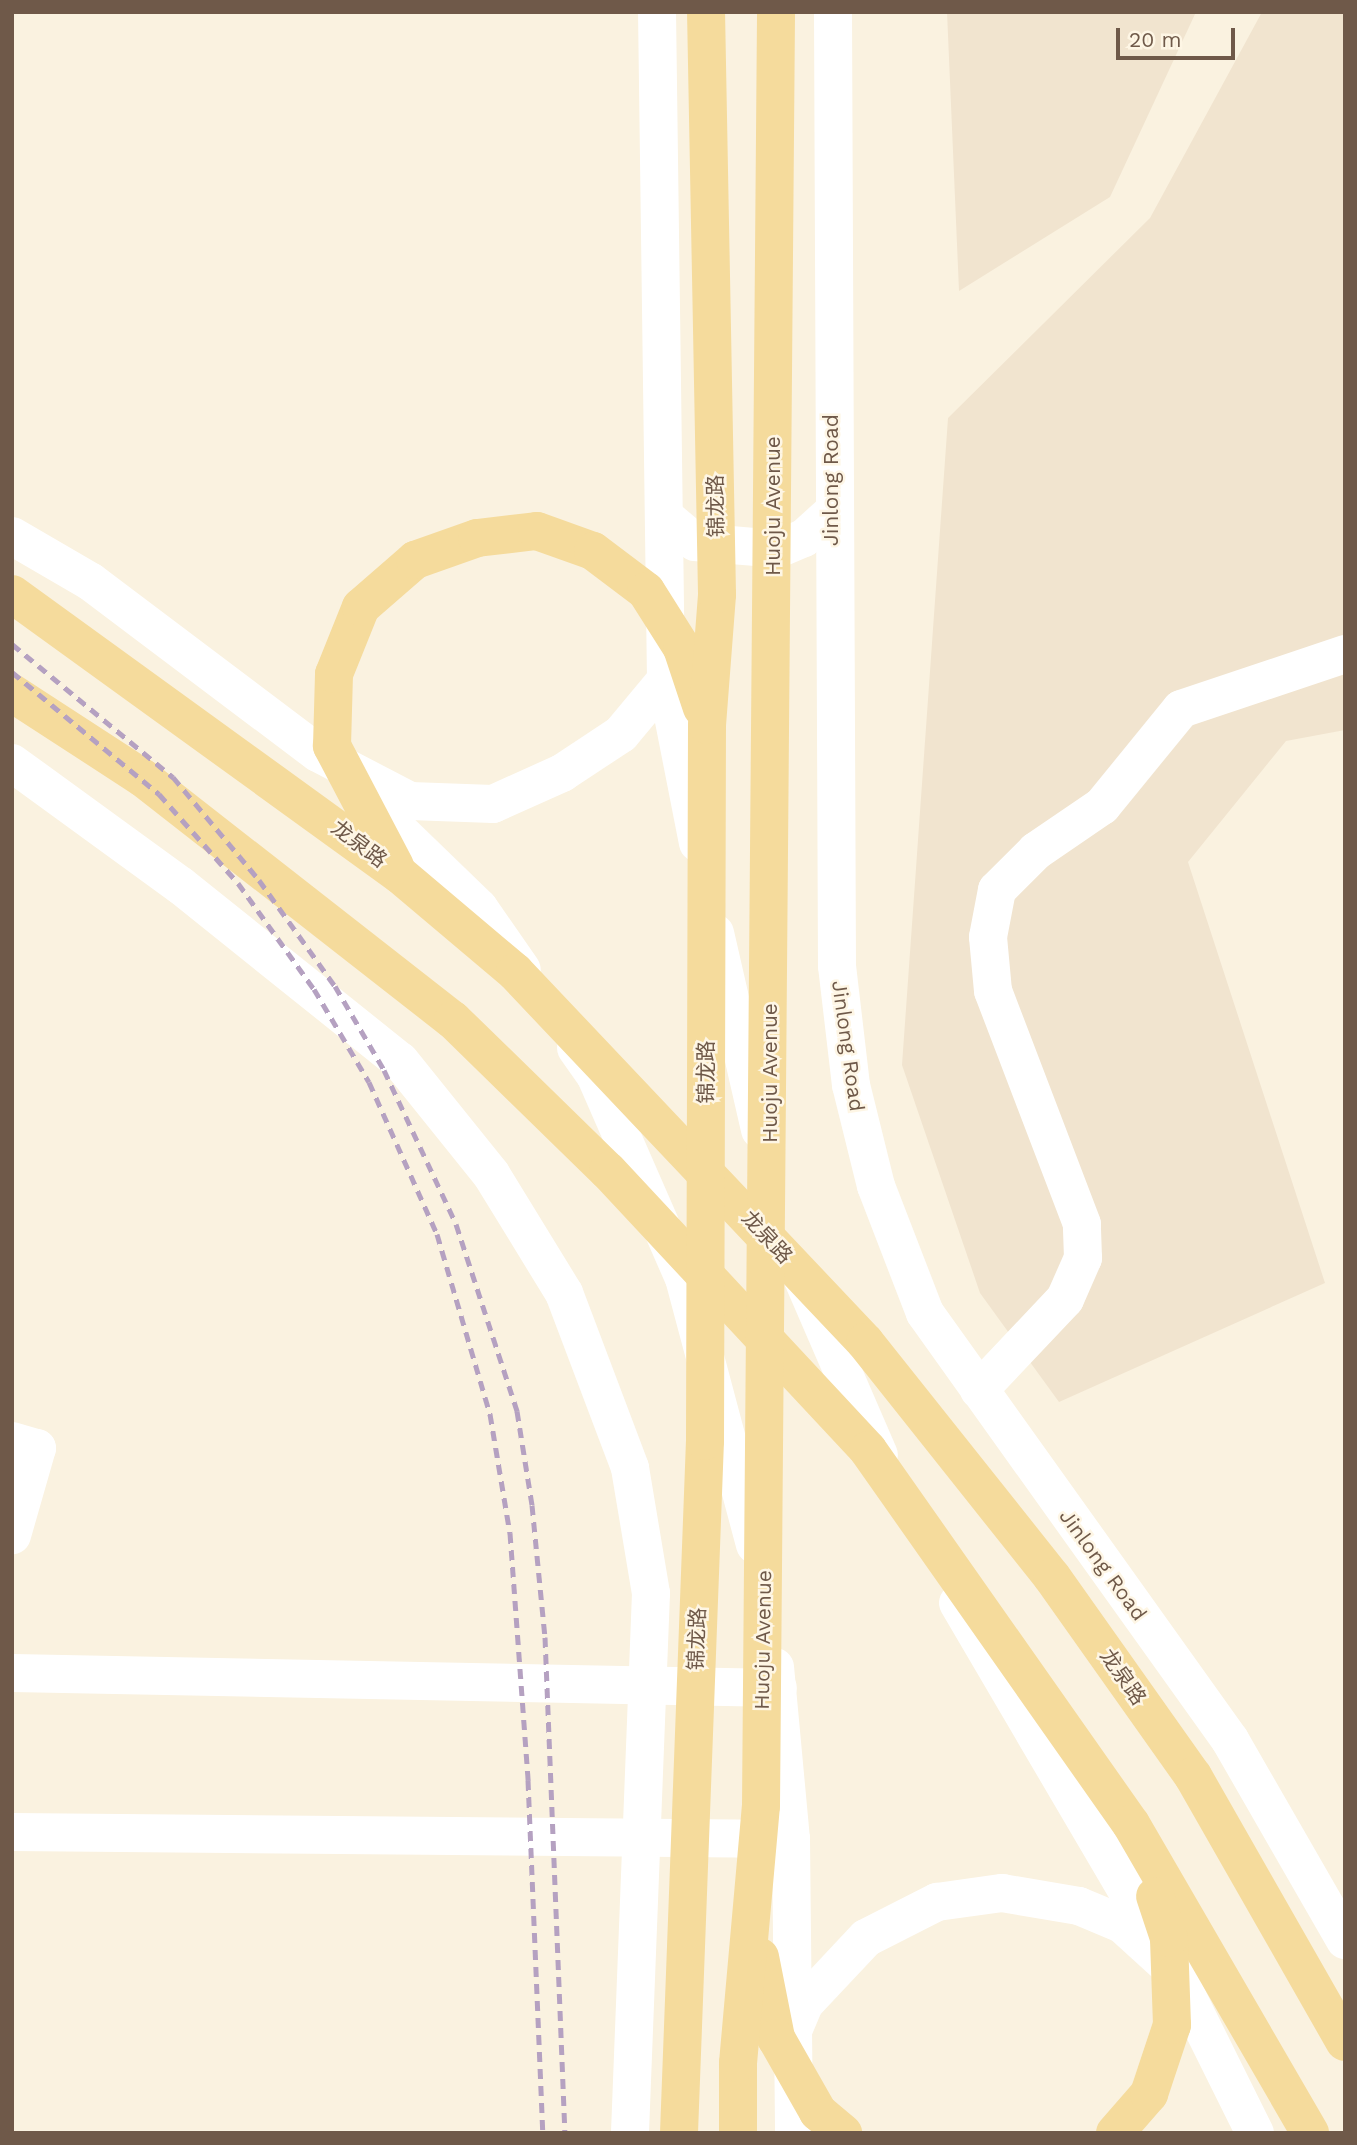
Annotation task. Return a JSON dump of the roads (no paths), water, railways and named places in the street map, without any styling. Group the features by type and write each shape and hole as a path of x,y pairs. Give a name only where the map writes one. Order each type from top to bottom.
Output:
{"main road":[{"name":"锦龙路","path":"678,2133 705,1441 707,725 717,594 706,12"},
{"name":"Huoju Avenue","path":"738,2133 738,2063 761,1806 776,12"},
{"path":"399,874 332,746 334,674 361,607 415,560 477,538 537,531 593,551 646,591 682,648 707,725"},
{"name":"龙泉路","path":"12,594 399,874 515,972 864,1342 1052,1577 1193,1776 1345,2042"},
{"path":"12,693 143,778 282,883 453,1020 608,1171 869,1450 1131,1824 1310,2133"},
{"path":"761,1806 760,1956 776,2038 818,2112 844,2133"},
{"path":"1115,2133 1149,2094 1172,2025 1169,1938 1131,1824"}],"street":[{"path":"657,12 666,680 723,975 784,1233 859,1417 971,1626 1175,1972 1255,2133"},
{"name":"Jinlong Road","path":"833,12 831,514 837,965 851,1085 876,1186 925,1313 1230,1740 1345,1940"},
{"path":"664,516 695,542 778,549 804,538 831,514"},
{"path":"12,536 91,582 318,753 479,908 596,1077 684,1278 748,1508 778,1688 791,1839 794,2133"},
{"path":"979,1390 1065,1300 1083,1258 1082,1224 993,991 988,937 997,890 1036,851 1102,806 1181,709 1345,654"},
{"path":"318,753 411,802 493,804 562,773 621,734 666,680"},
{"path":"12,763 180,885 400,1061 491,1174 564,1293 630,1468 651,1593 639,1840 630,2133"},
{"path":"12,1441 37,1448 12,1535"},
{"path":"12,1673 778,1688"},
{"path":"12,1832 639,1840 791,1839"},
{"path":"792,2035 805,2003 866,1938 937,1902 1002,1893 1079,1906 1122,1924 1175,1972"}],"railway":[{"path":"12,644 173,777 259,880 335,986 384,1070 456,1224 517,1411 532,1505 545,1637 565,2133"},
{"path":"12,672 159,794 238,883 314,989 369,1082 437,1234 490,1414 510,1533 528,1780 543,2133"}]}
